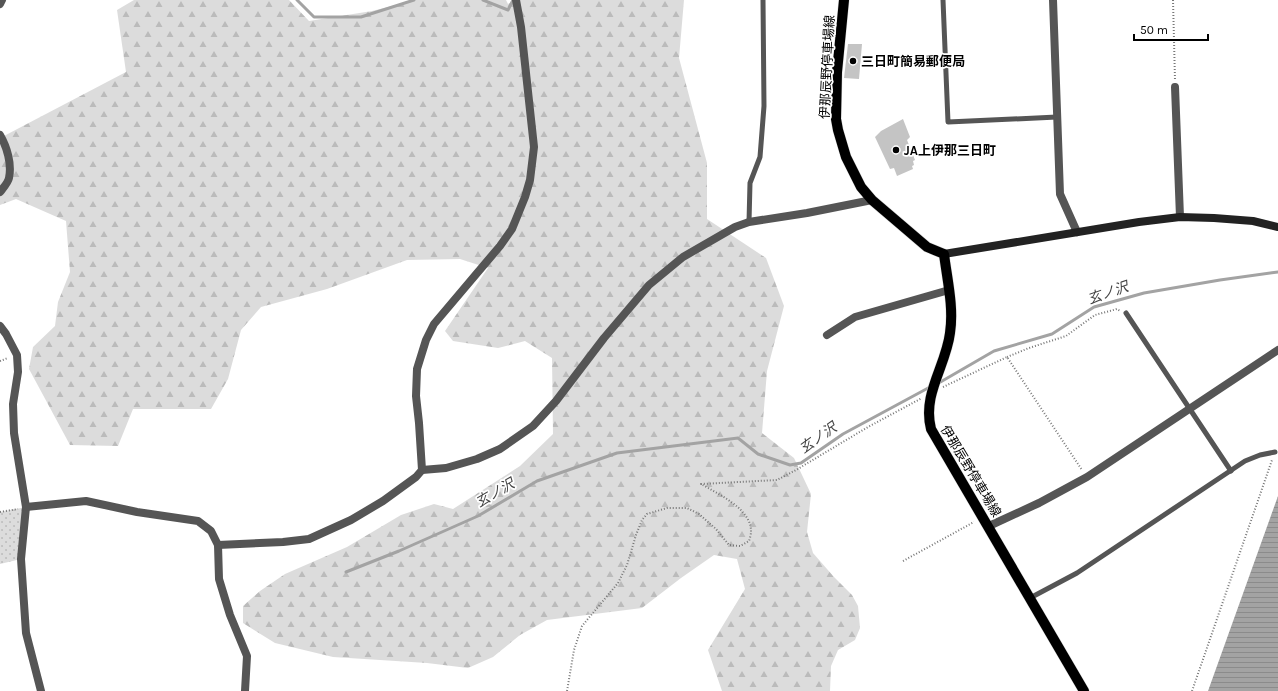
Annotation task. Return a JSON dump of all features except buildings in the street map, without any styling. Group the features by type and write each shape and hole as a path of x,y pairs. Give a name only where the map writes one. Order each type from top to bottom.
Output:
{"main road":[{"name":"伊那辰野停車場線","path":"844,0 837,72 836,118 846,157 861,187 872,200 927,247 944,254 952,321 948,347 931,393 928,413 931,428 1084,691"}],"street":[{"path":"0,4 2,0"},
{"path":"218,545 283,542 309,539 351,520 383,501 416,477 422,470 416,396 417,369 426,340 434,324 500,246 512,229 530,180 534,147 521,27 516,0"},
{"path":"1053,0 1060,194 1077,232"},
{"path":"1176,87 1180,217"},
{"path":"0,135 5,144 10,163 9,180 0,192"},
{"path":"422,470 446,468 477,459 500,449 533,426 556,400 604,338 649,285 683,257 735,227 749,222 807,213 872,200"},
{"path":"944,254 1180,217 1253,221 1278,226"},
{"path":"827,335 855,317 949,290"},
{"path":"0,326 17,355 18,372 13,404 14,433 26,507 22,558 26,633 41,691"},
{"path":"989,526 1039,503 1087,477 1278,350"},
{"path":"26,507 86,501 137,512 198,521 211,531 218,545 219,579 230,615 247,656 245,691"}],"lane":[{"path":"749,222 750,183 760,157 764,106 764,0"},
{"path":"943,0 948,122 1057,117"},
{"path":"1126,313 1189,410 1231,471"},
{"path":"1030,598 1078,573 1245,461 1260,455 1275,452"}],"path":[{"path":"1173,0 1176,87"},
{"path":"567,691 574,650 582,626 618,583 627,565 642,520 648,514 666,508 687,508 699,514 716,529 730,545 740,546 749,541 751,531 750,522 746,515 733,502 702,484 777,480 861,431 931,393 1007,357 1066,336 1096,315 1117,309 1126,313"},
{"path":"1007,357 1087,477"},
{"path":"1192,691 1275,452"},
{"path":"0,512 26,507"},
{"path":"903,561 983,517"}],"green space":[{"path":"134,0 289,0 309,21 372,11 416,0 506,0 508,4 515,0 684,0 679,58 707,163 707,219 766,258 784,306 767,371 762,433 794,458 811,494 807,532 813,553 852,595 858,606 860,628 855,640 838,650 831,666 830,691 722,691 708,650 745,589 737,559 714,555 642,608 547,620 520,635 493,657 468,668 427,663 333,657 275,643 243,623 243,606 260,591 285,574 347,547 401,515 434,504 453,509 520,466 553,434 552,358 525,341 498,348 453,341 445,331 488,268 460,259 407,260 327,289 261,307 241,330 228,379 211,409 133,409 118,446 70,445 29,369 33,347 55,326 58,302 70,272 66,221 16,199 0,205 0,135 2,137 126,72 117,10"},
{"path":"26,507 21,559 0,564 0,512"}],"shaded area":[{"path":"1278,496 1278,691 1208,691"}],"waterway":[{"path":"297,0 314,17 361,17 414,0"},
{"path":"483,0 508,10 513,0"},
{"name":"玄ノ沢","path":"937,384 994,351 1052,334 1094,307 1144,293 1278,272"},
{"name":"玄ノ沢","path":"346,572 399,551 478,516 537,481 617,453 738,438 758,454 790,465 801,463 843,434 930,387"}],"place":[{"name":"三日町簡易郵便局","path":"853,61"},
{"name":"JA上伊那三日町","path":"896,150"}]}
